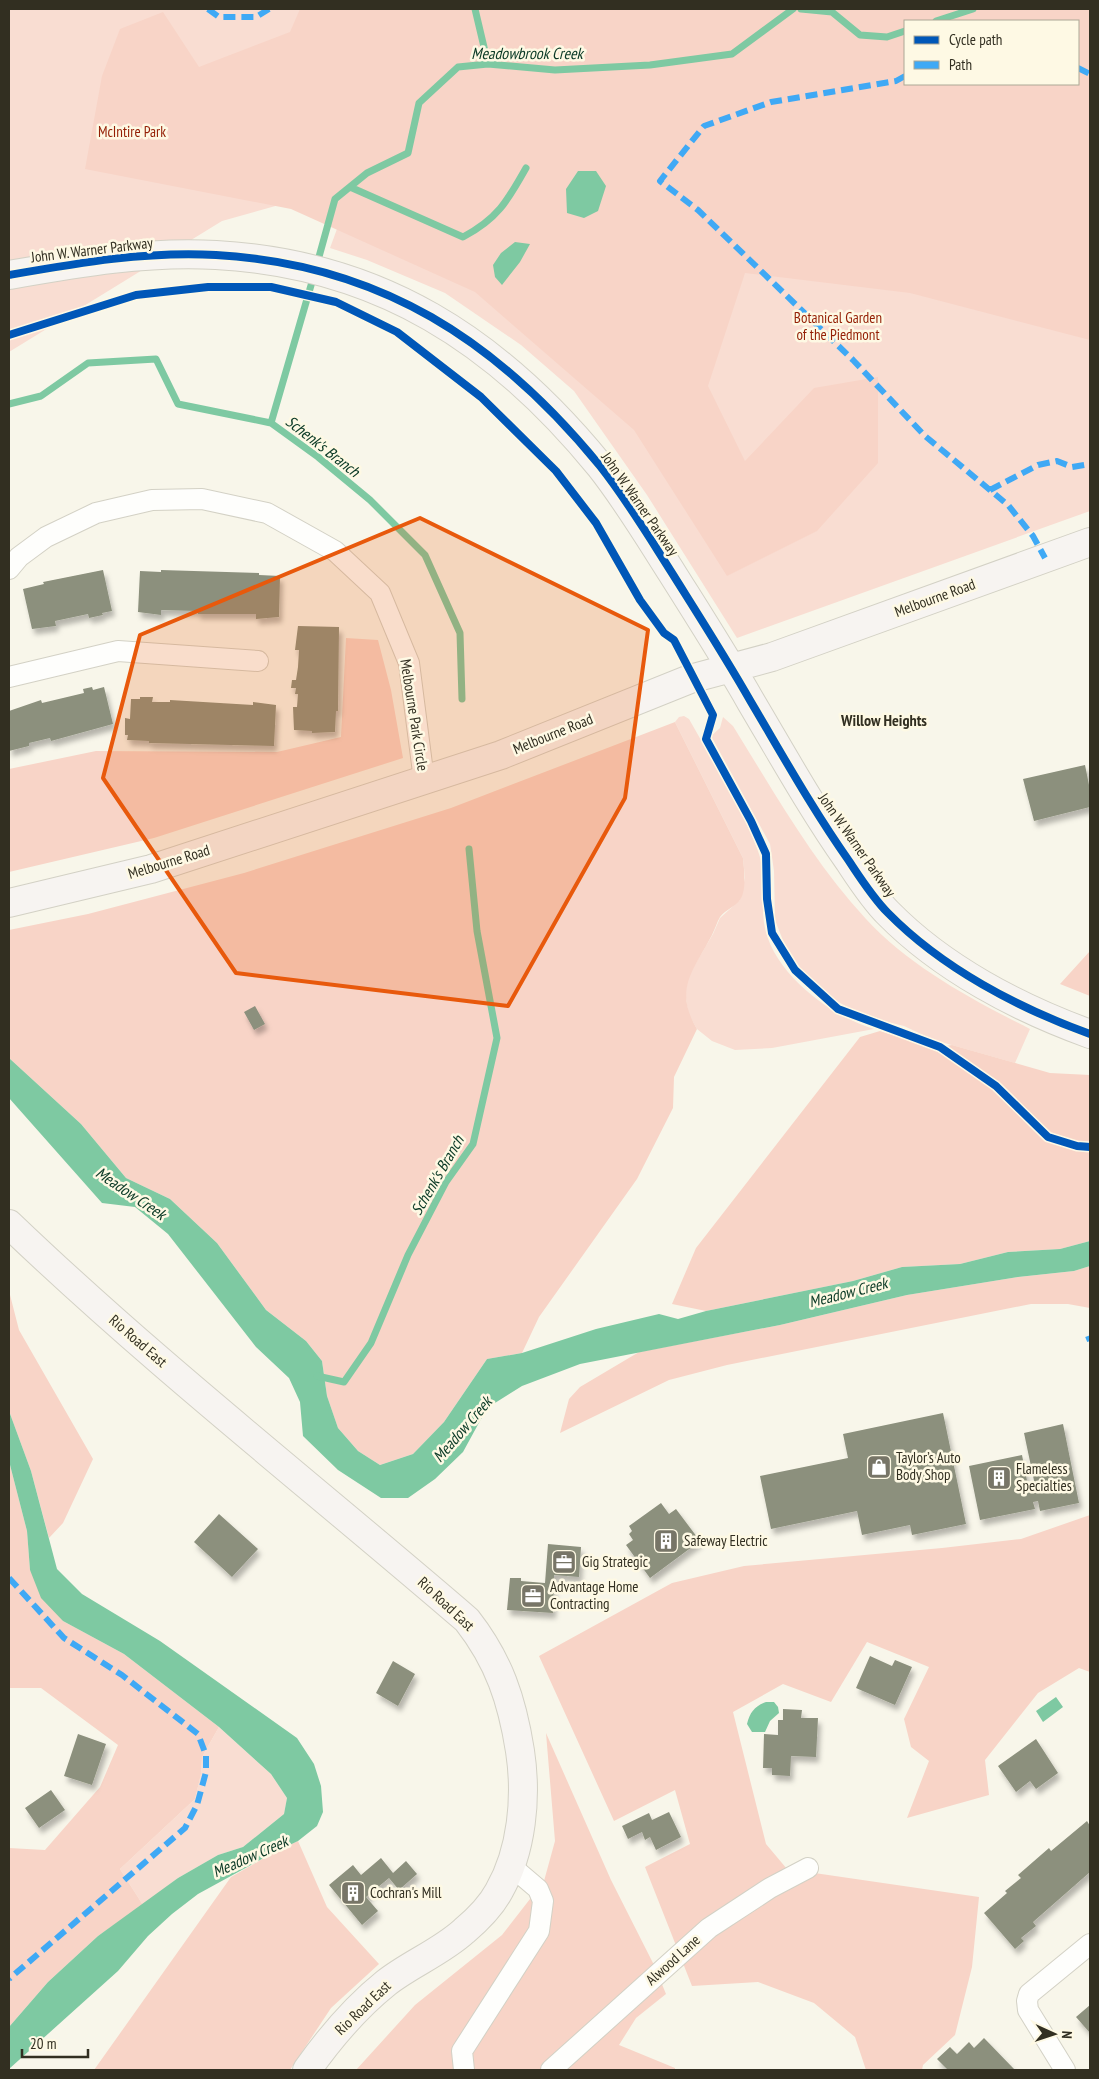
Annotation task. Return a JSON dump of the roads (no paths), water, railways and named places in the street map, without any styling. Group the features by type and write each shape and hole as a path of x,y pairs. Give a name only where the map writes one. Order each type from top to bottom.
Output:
{"street":[{"name":"John W. Warner Parkway","path":"9,275 114,258 166,254 215,255 278,261 341,277 386,292 423,311 464,337 502,365 553,412 600,467 638,519 732,668 820,820 887,912 927,947 972,978 1022,1004 1090,1034"},
{"name":"Melbourne Park Circle","path":"9,570 18,557 46,537 96,513 152,500 202,499 267,513 335,551 380,593 409,663 424,780"},
{"name":"Melbourne Road","path":"9,903 151,868 501,755 690,679 818,641 1090,542"},
{"path":"9,677 118,651 258,661"},
{"name":"Rio Road East","path":"9,1224 53,1267 186,1383 467,1620 485,1643 499,1669 507,1691 522,1763 523,1799 519,1837 511,1866 492,1902 463,1932 386,1983 352,2016 307,2070"},
{"path":"464,2070 462,2051 539,1931 543,1900 538,1889 511,1866"},
{"name":"Alwood Lane","path":"550,2070 710,1928 770,1888 808,1868"},
{"path":"1064,2070 1028,2010 1027,2001 1029,1994 1090,1944"}],"water":[{"path":"578,171 596,171 606,186 598,211 584,218 567,213 566,189"},
{"path":"515,242 530,244 520,262 502,285 495,277 493,265 501,253"},
{"name":"Meadow Creek","path":"9,1058 81,1124 126,1178 170,1199 217,1243 266,1310 306,1341 322,1361 327,1396 338,1428 358,1451 380,1465 413,1454 444,1422 487,1359 522,1353 596,1329 659,1314 678,1319 706,1311 853,1281 902,1267 960,1264 1008,1252 1060,1249 1090,1241 1090,1266 1074,1271 1018,1277 907,1295 780,1325 580,1364 522,1386 487,1408 463,1452 435,1479 408,1498 381,1498 338,1470 303,1436 300,1402 289,1378 256,1347 168,1234 135,1207 102,1203 9,1098"},
{"name":"Meadow Creek","path":"9,1411 31,1471 57,1569 82,1594 160,1641 297,1738 314,1764 321,1786 323,1812 317,1826 298,1841 198,1894 172,1914 148,1936 118,1971 9,2069 9,2027 48,1982 98,1936 178,1878 218,1855 243,1847 284,1814 287,1798 271,1774 219,1727 124,1654 63,1621 41,1598 30,1570 27,1531 9,1461"},
{"path":"1056,1697 1063,1707 1043,1722 1036,1711"},
{"path":"766,1702 774,1702 778,1707 779,1713 770,1721 765,1732 752,1732 747,1724 750,1716 759,1705"}],"waterway":[{"path":"475,9 488,64"},
{"name":"Meadowbrook Creek","path":"317,264 335,199 367,173 408,153 419,103 458,67 488,64 555,70 650,65 732,54 793,9"},
{"name":"Meadowbrook Creek","path":"801,9 832,12 860,35 887,37 904,31"},
{"name":"Meadowbrook Creek","path":"939,20 973,9"},
{"path":"350,187 463,237 493,216 507,200 526,168"},
{"name":"Meadowbrook Creek","path":"271,423 314,275"},
{"name":"Schenk's Branch","path":"9,404 41,396 88,363 156,359 178,404 271,423 318,457 370,500 425,555 460,633 462,699"},
{"name":"Schenk's Branch","path":"317,1376 344,1382 371,1343 408,1255 446,1182 473,1144 497,1038 477,931 469,849"}],"place":[{"name":"Taylor’s Auto Body Shop","path":"879,1467"},
{"name":"Flameless Specialties","path":"999,1478"},
{"name":"Safeway Electric","path":"666,1541"},
{"name":"Gig Strategic","path":"564,1562"},
{"name":"Advantage Home Contracting","path":"533,1596"},
{"name":"Cochran's Mill","path":"353,1893"}],"district":[{"name":"Willow Heights","path":"884,720"}],"park label":[{"name":"McIntire Park","path":"132,132"},
{"name":"Botanical Garden of the Piedmont","path":"838,326"}]}
